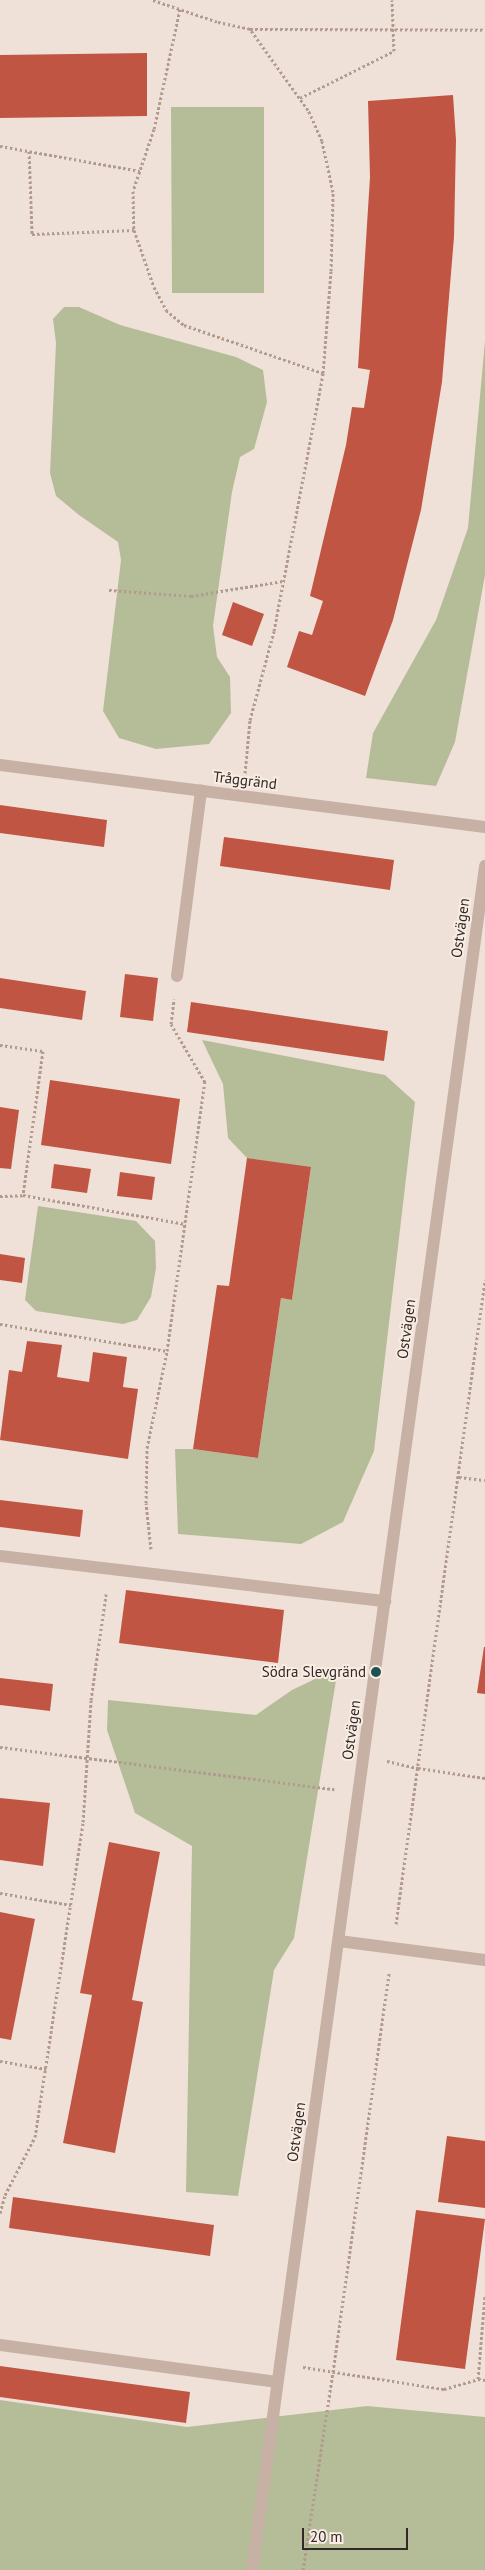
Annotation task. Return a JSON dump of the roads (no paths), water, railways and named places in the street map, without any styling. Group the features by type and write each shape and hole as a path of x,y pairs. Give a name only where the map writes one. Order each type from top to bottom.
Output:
{"street":[{"name":"Tråggränd","path":"0,765 485,828"},
{"path":"177,976 201,791"},
{"name":"Ostvägen","path":"252,2570 485,866"},
{"path":"0,1556 385,1601"},
{"path":"339,1941 485,1960"},
{"path":"0,2345 277,2382"}],"place":[{"name":"Södra Slevgränd","path":"376,1672"}]}
